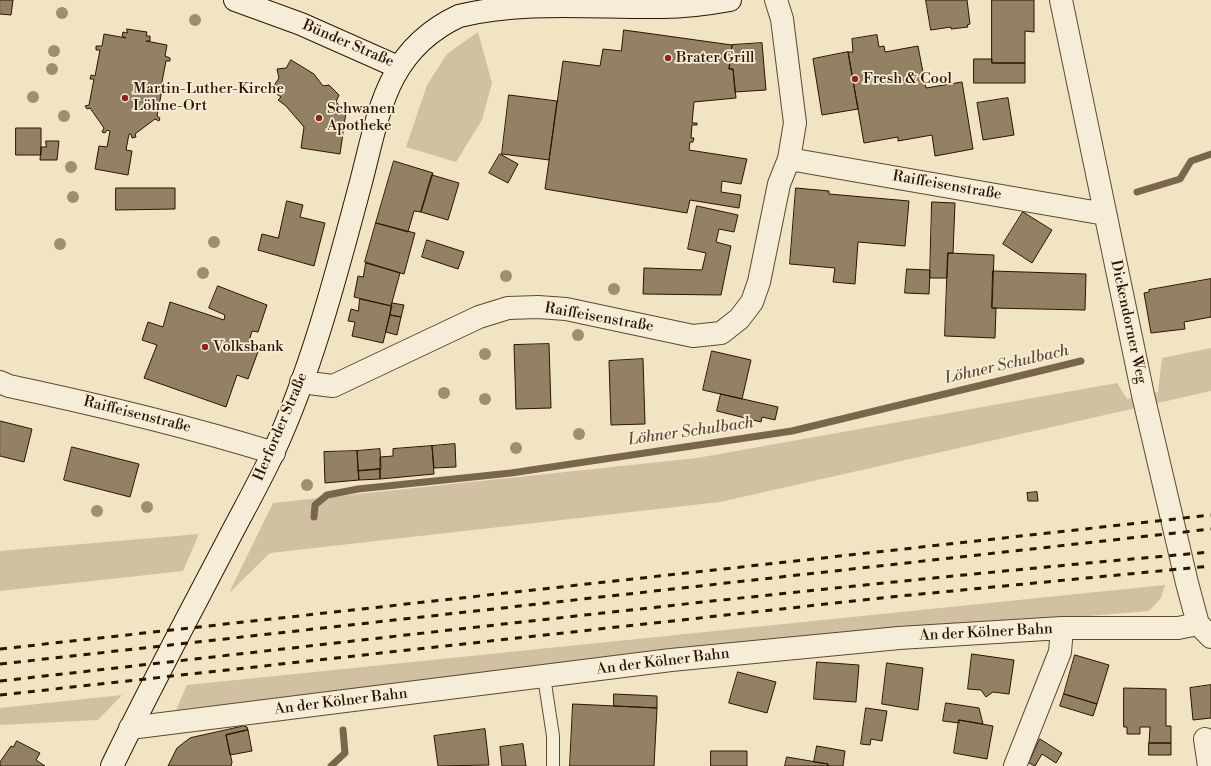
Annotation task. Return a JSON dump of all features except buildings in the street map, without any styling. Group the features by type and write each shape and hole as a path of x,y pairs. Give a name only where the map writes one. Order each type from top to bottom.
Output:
{"street":[{"name":"Bünder Straße","path":"235,0 301,24 398,67 412,50 433,32 458,16 487,6 512,0 546,0 663,7 705,5 730,0"},
{"name":"Raiffeisenstraße","path":"301,382 333,386 479,317 508,308 538,307 566,309 693,336 721,333 739,319 752,302 759,282 779,184 789,159 795,123 782,19 776,0"},
{"name":"Dickendorner Weg","path":"1060,0 1145,403 1204,630"},
{"name":"Herforder Straße","path":"112,766 130,728 274,453 301,382 330,294 380,111 398,67"},
{"name":"Raiffeisenstraße","path":"789,159 1105,214"},
{"name":"Raiffeisenstraße","path":"0,382 10,386 84,402 203,431 274,453"},
{"name":"An der Kölner Bahn","path":"130,728 671,660 899,638 1062,628 1178,628 1204,630"},
{"path":"1015,766 1060,652 1062,628"},
{"path":"1205,739 1209,766"}],"lane":[{"path":"544,677 553,736 553,766"}],"shaded area":[{"path":"478,32 492,83 482,120 456,162 406,147 427,85 447,54"},
{"path":"1211,348 1211,391 720,502 270,553 229,593 273,503 697,458 1117,383 1127,399 1158,392 1162,358"},
{"path":"199,534 183,571 0,591 0,551"},
{"path":"1165,585 1161,598 1149,611 667,651 176,710 187,685"},
{"path":"122,695 98,720 0,725 0,708"}],"waterway":[{"name":"Löhner Schulbach","path":"1137,192 1180,179 1191,161 1211,154"},
{"name":"Löhner Schulbach","path":"314,517 315,505 327,495 358,489 511,473 792,431 1081,361"},
{"name":"Löhner Schulbach","path":"331,766 345,753 343,730"}],"railway":[{"path":"0,649 1211,515"},
{"path":"0,664 1211,529"},
{"path":"0,681 757,596 1211,552"},
{"path":"0,695 890,597 1211,566"}],"place":[{"name":"Brater Grill","path":"668,58"},
{"name":"Fresh & Cool","path":"855,79"},
{"name":"Martin-Luther-Kirche Löhne-Ort","path":"125,98"},
{"name":"Schwanen Apotheke","path":"319,118"},
{"name":"Volksbank","path":"205,347"}]}
